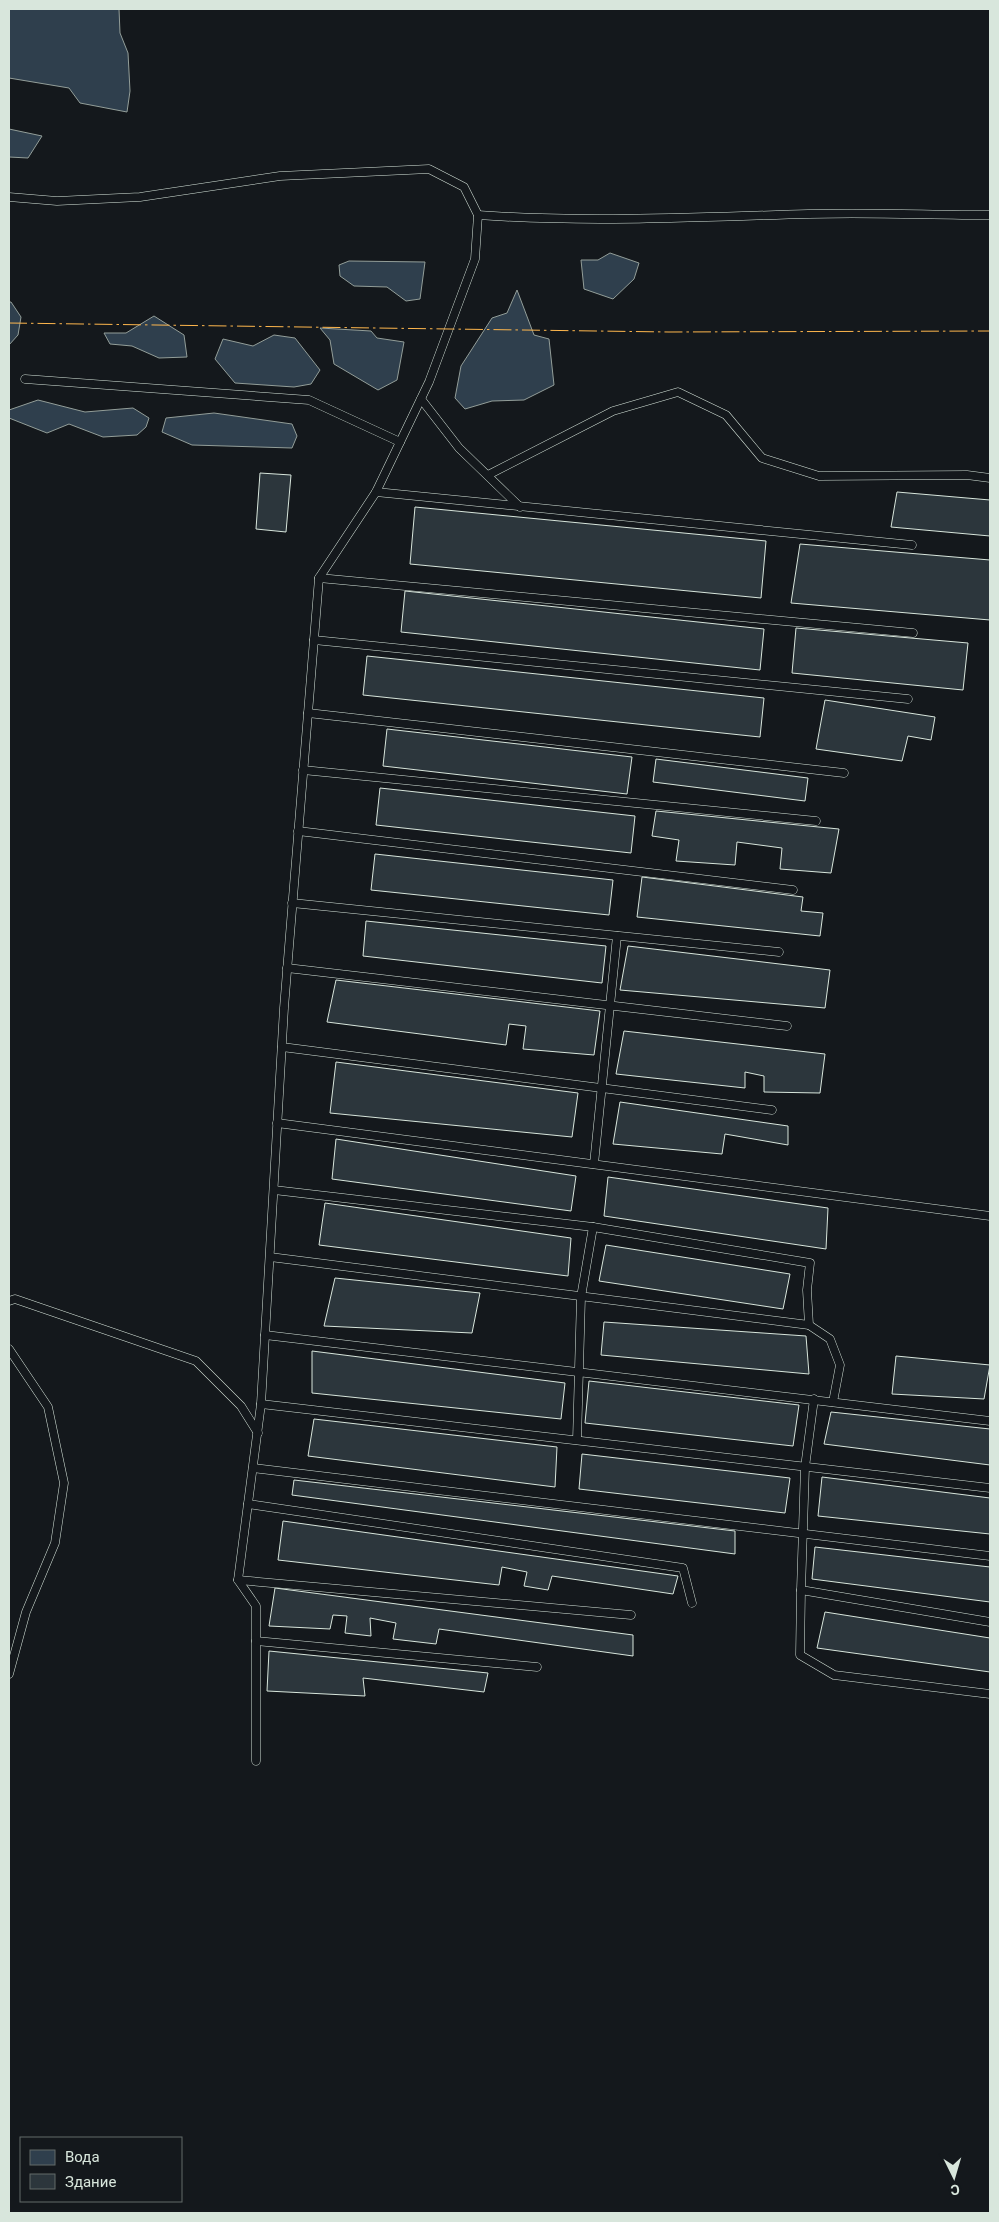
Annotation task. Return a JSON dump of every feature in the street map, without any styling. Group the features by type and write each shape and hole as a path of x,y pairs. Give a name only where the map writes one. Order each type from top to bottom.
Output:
{"lane":[{"path":"9,197 57,202 140,197 280,176 429,170 464,187 478,215 475,259 420,399 376,492 319,578 287,968 262,1404 238,1580 256,1606 256,1761"},
{"path":"478,215 547,220 704,219 810,214 990,215"},
{"path":"26,378 310,400 400,442"},
{"path":"488,475 612,411 678,392 726,415 762,458 819,476 967,474 990,478"},
{"path":"420,399 459,448 520,507"},
{"path":"376,492 912,545"},
{"path":"319,578 913,633"},
{"path":"314,640 908,699"},
{"path":"308,713 844,773"},
{"path":"303,770 816,821"},
{"path":"298,831 793,890"},
{"path":"292,903 779,952"},
{"path":"594,1164 601,1088 612,1006 617,936"},
{"path":"287,968 787,1026"},
{"path":"282,1047 772,1110"},
{"path":"277,1123 990,1216"},
{"path":"274,1190 593,1227 810,1263 807,1290 809,1325"},
{"path":"577,1440 581,1297 593,1227"},
{"path":"270,1257 809,1325 830,1339 840,1365 833,1402"},
{"path":"9,1301 15,1299 196,1361 241,1406 258,1433"},
{"path":"265,1335 990,1420"},
{"path":"9,1349 48,1407 64,1483 55,1543 26,1612 9,1674"},
{"path":"814,1400 805,1466 800,1590 800,1655 834,1674 990,1694"},
{"path":"262,1404 990,1488"},
{"path":"253,1468 990,1556"},
{"path":"248,1504 683,1568 692,1603"},
{"path":"238,1580 631,1616"},
{"path":"800,1590 990,1622"},
{"path":"256,1641 537,1667"}],"water":[{"path":"9,9 119,9 120,33 128,53 130,91 127,112 80,103 69,88 9,78"},
{"path":"9,129 42,136 28,158 9,157"},
{"path":"610,253 639,263 634,279 613,299 584,289 581,260 598,260"},
{"path":"349,261 425,262 420,299 406,301 387,287 354,286 340,276 339,265"},
{"path":"517,290 534,335 549,339 554,385 524,400 492,401 465,409 455,398 461,366 492,318 507,313"},
{"path":"9,302 11,302 21,317 18,335 9,345"},
{"path":"154,316 184,335 187,357 159,358 132,346 110,344 104,333 126,333"},
{"path":"320,328 371,331 377,338 404,342 397,380 378,390 334,364 330,340"},
{"path":"274,335 295,338 320,370 311,384 294,387 235,383 215,359 223,339 253,346"},
{"path":"38,400 85,412 133,408 149,418 146,427 137,435 103,437 69,424 47,433 9,418 9,410"},
{"path":"214,413 292,424 297,436 292,448 192,445 162,432 166,418"}],"building":[{"path":"260,473 291,475 286,532 256,529"},
{"path":"897,492 990,500 990,536 891,527"},
{"path":"415,507 766,541 761,598 410,564"},
{"path":"800,544 990,560 990,620 791,603"},
{"path":"405,591 764,629 760,670 401,632"},
{"path":"796,628 968,643 963,690 792,673"},
{"path":"367,656 764,698 760,737 363,695"},
{"path":"825,700 935,717 931,740 908,736 902,761 816,749"},
{"path":"387,729 632,757 627,794 383,766"},
{"path":"656,759 808,778 805,801 653,782"},
{"path":"380,788 635,816 631,853 376,825"},
{"path":"656,811 839,829 831,873 780,869 782,848 737,842 735,865 676,861 679,840 652,836"},
{"path":"375,854 613,880 609,915 371,890"},
{"path":"642,877 803,897 801,911 823,913 820,936 637,917"},
{"path":"366,921 606,946 602,983 363,956"},
{"path":"628,946 830,970 825,1008 620,990"},
{"path":"336,980 600,1011 594,1055 523,1049 526,1026 509,1024 506,1045 327,1022"},
{"path":"624,1031 825,1054 820,1093 764,1092 764,1076 745,1072 745,1088 616,1074"},
{"path":"336,1062 578,1093 572,1137 330,1113"},
{"path":"620,1102 788,1126 788,1145 725,1134 722,1154 613,1144"},
{"path":"336,1139 576,1176 571,1211 332,1179"},
{"path":"608,1177 828,1208 826,1249 604,1216"},
{"path":"325,1203 571,1238 568,1276 319,1245"},
{"path":"606,1245 790,1274 783,1309 599,1281"},
{"path":"335,1278 480,1293 472,1333 324,1326"},
{"path":"604,1322 806,1336 809,1374 601,1355"},
{"path":"312,1351 565,1383 561,1419 312,1393"},
{"path":"896,1356 990,1365 984,1399 892,1394"},
{"path":"589,1381 799,1405 793,1446 585,1423"},
{"path":"831,1412 990,1429 990,1465 824,1444"},
{"path":"314,1419 557,1447 555,1487 308,1456"},
{"path":"582,1454 790,1478 785,1513 579,1489"},
{"path":"822,1477 990,1498 990,1534 818,1516"},
{"path":"294,1480 735,1531 735,1554 292,1495"},
{"path":"283,1521 678,1576 673,1594 552,1576 548,1590 524,1586 527,1572 502,1567 499,1585 278,1560"},
{"path":"815,1547 990,1567 990,1602 812,1579"},
{"path":"275,1588 633,1635 633,1656 439,1629 436,1644 393,1639 396,1623 370,1618 371,1636 345,1633 347,1616 333,1615 330,1629 269,1626"},
{"path":"825,1612 990,1638 990,1672 817,1648"},
{"path":"269,1651 488,1673 484,1692 363,1678 365,1696 267,1691"}],"power":[{"path":"9,323 669,332 990,331"}]}
